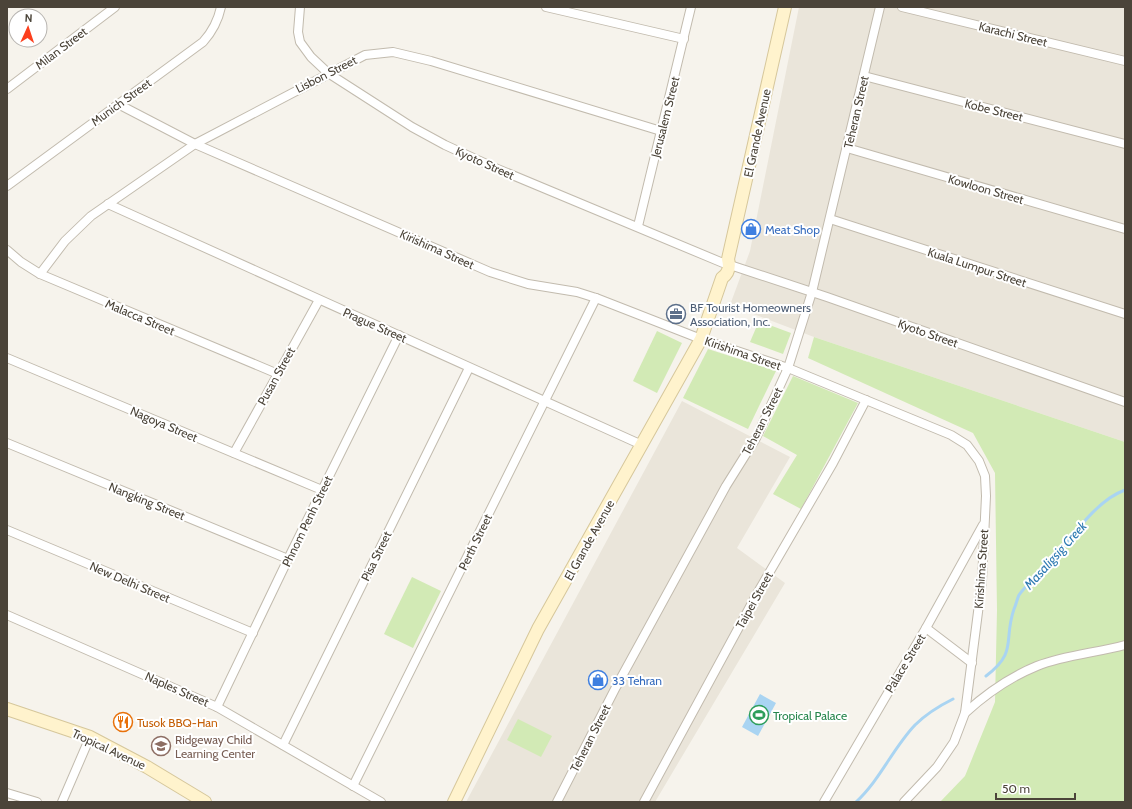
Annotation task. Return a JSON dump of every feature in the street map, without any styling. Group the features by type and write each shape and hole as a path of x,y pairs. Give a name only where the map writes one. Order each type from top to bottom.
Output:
{"street":[{"name":"Milan Street","path":"7,89 115,7"},
{"name":"Munich Street","path":"7,186 203,42 212,32 219,18 221,7"},
{"name":"Kyoto Street","path":"300,7 298,26 300,42 310,57 328,73 412,127 445,145 492,167 727,263 1125,402"},
{"path":"546,7 684,39"},
{"name":"Jerusalem Street","path":"638,226 684,39 690,7"},
{"name":"El Grande Avenue","path":"454,802 538,629 701,339 722,278 727,274 727,263 785,7"},
{"name":"Teheran Street","path":"558,802 620,680 726,486 756,438 788,368 812,292 880,7"},
{"name":"Karachi Street","path":"902,7 1125,61"},
{"name":"Lisbon Street","path":"40,274 61,245 77,228 108,204 195,144 328,73 365,55 392,52 408,55 457,68 661,131"},
{"name":"Kobe Street","path":"864,76 1125,144"},
{"name":"Kirishima Street","path":"118,104 195,144 490,272 528,284 577,292 596,298 701,339 788,368 951,435 967,445 979,461 985,476 982,581 965,713 954,742 937,767 904,802"},
{"name":"Kowloon Street","path":"847,148 1125,229"},
{"name":"Prague Street","path":"108,204 642,445"},
{"name":"Kuala Lumpur Street","path":"830,219 1125,314"},
{"name":"Malacca Street","path":"7,250 21,262 40,274 278,374"},
{"name":"Perth Street","path":"353,786 596,298"},
{"name":"Pusan Street","path":"234,453 319,300"},
{"name":"Phnom Penh Street","path":"217,707 288,559 399,335"},
{"name":"Nagoya Street","path":"7,358 322,490"},
{"name":"Pisa Street","path":"283,745 469,368"},
{"name":"Taipei Street","path":"644,802 758,592 833,463 866,400"},
{"name":"Nangking Street","path":"7,443 288,559"},
{"name":"Palace Street","path":"824,802 926,628 984,522"},
{"name":"New Delhi Street","path":"7,530 253,633"},
{"name":"Naples Street","path":"7,615 217,707 381,802"},
{"path":"926,628 972,663"},
{"path":"965,713 982,697 1005,682 1038,666 1125,645"},
{"name":"Tropical Avenue","path":"7,709 90,737 147,767 205,802"},
{"path":"62,802 90,737"},
{"path":"7,793 38,802"}],"shaded area":[{"path":"799,7 1125,7 1125,442 814,337 730,305 750,251"},
{"path":"682,401 790,457 737,548 785,583 655,802 466,802"}],"green space":[{"path":"759,321 791,333 783,354 750,342"},
{"path":"657,331 682,343 657,393 633,381"},
{"path":"814,337 1125,442 1125,802 940,802 965,776 995,702 997,610 995,473 973,433 808,358"},
{"path":"708,349 776,371 748,429 683,398"},
{"path":"793,376 858,403 801,509 773,494 797,455 763,436"},
{"path":"412,577 441,591 413,648 384,634"},
{"path":"518,719 552,736 541,757 507,740"}],"water":[{"name":"Tropical Palace","path":"760,694 776,703 758,736 742,727"}],"waterway":[{"name":"Masaligsig Creek","path":"986,676 996,668 1006,653 1011,620 1018,597 1022,591 1048,567 1092,513 1114,495 1125,490"},
{"name":"Masaligsig Creek","path":"856,802 872,784 915,725 933,710 953,699"}],"place":[{"name":"Meat Shop","path":"751,229"},
{"name":"BF Tourist Homeowners Association, Inc.","path":"676,314"},
{"name":"33 Tehran","path":"598,680"},
{"name":"Tropical Palace","path":"759,715"},
{"name":"Tusok BBQ-Han","path":"123,722"},
{"name":"Ridgeway Child Learning Center","path":"161,746"}]}
